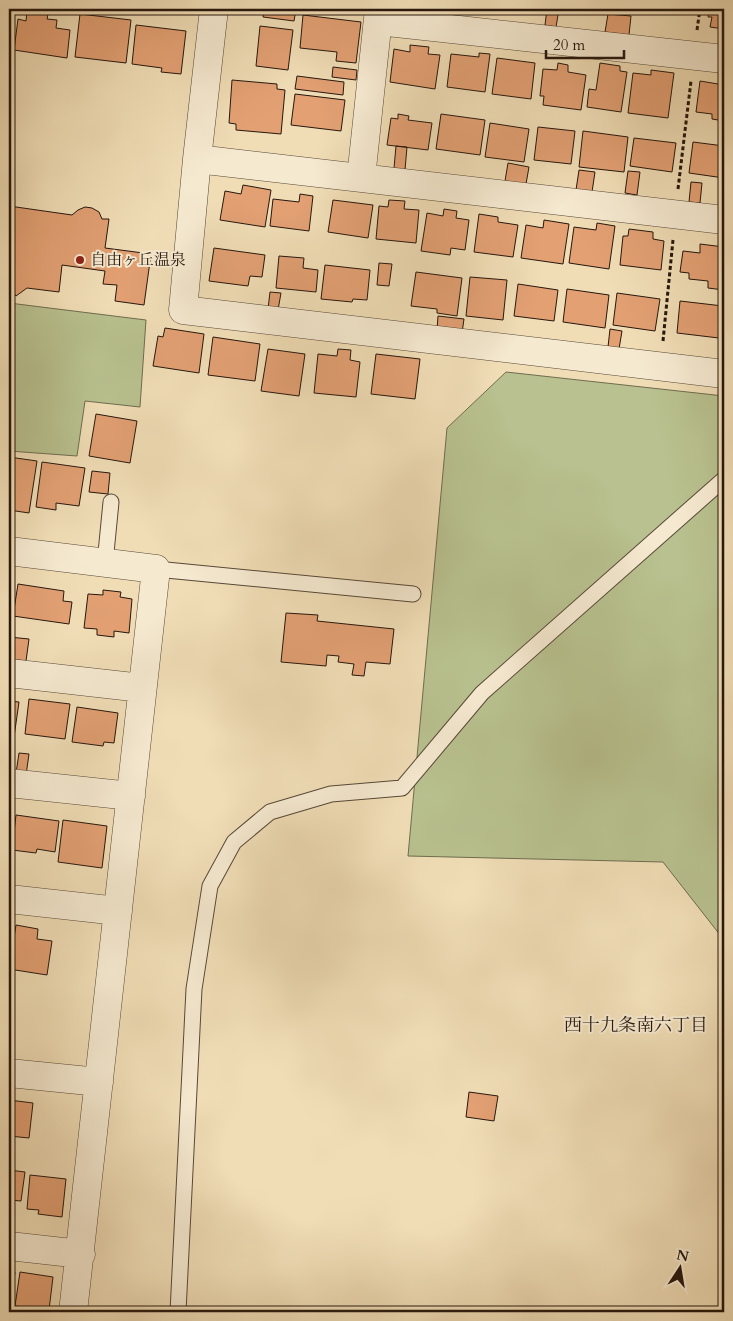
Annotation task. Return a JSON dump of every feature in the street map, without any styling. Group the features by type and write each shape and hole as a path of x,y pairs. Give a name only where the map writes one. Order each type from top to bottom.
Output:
{"street":[{"path":"214,9 197,159 183,310 724,374"},
{"path":"361,178 378,15 724,59"},
{"path":"197,159 724,220"},
{"path":"9,551 156,569 81,1254 73,1312"},
{"path":"9,674 142,688"},
{"path":"9,783 131,796"},
{"path":"9,899 118,911"},
{"path":"9,1073 99,1082"},
{"path":"9,1246 81,1254"}],"lane":[{"path":"178,1312 194,989 210,886 234,842 270,812 331,794 402,788 482,693 724,479"},
{"path":"105,562 111,502"},
{"path":"156,569 413,594"}],"green space":[{"path":"9,303 146,320 140,407 85,401 77,456 9,451"},
{"path":"506,372 724,396 724,940 663,862 408,856 447,428"}],"building":[{"path":"264,9 296,9 294,21 263,17"},
{"path":"547,9 559,9 556,27 545,25"},
{"path":"709,9 724,9 724,29 710,27 712,17 708,17"},
{"path":"27,11 48,14 47,19 57,20 56,28 70,30 67,58 14,50 18,19 26,21"},
{"path":"80,14 131,20 126,63 75,57"},
{"path":"608,14 631,16 629,35 605,32"},
{"path":"303,15 361,22 356,63 336,61 337,52 300,48"},
{"path":"136,25 186,31 181,74 161,72 162,68 132,64"},
{"path":"260,26 293,30 288,70 256,66"},
{"path":"410,45 429,47 428,54 440,55 435,89 390,82 394,49 410,52"},
{"path":"479,53 490,54 485,92 447,87 451,54 479,57"},
{"path":"497,58 535,63 531,99 492,94"},
{"path":"558,63 568,65 568,72 586,75 581,110 543,105 544,96 540,96 543,69 557,70"},
{"path":"600,63 620,66 620,71 627,72 621,112 587,107 589,89 596,90"},
{"path":"333,67 357,70 356,80 332,77"},
{"path":"651,70 674,73 668,118 628,113 633,73 651,75"},
{"path":"297,76 344,82 343,95 295,89"},
{"path":"232,80 277,84 277,89 285,90 281,134 236,130 236,124 229,123"},
{"path":"700,81 724,85 724,121 712,119 712,114 696,112"},
{"path":"295,94 345,100 341,131 291,125"},
{"path":"398,114 409,116 408,120 432,123 428,150 387,145 391,118 398,119"},
{"path":"441,114 485,120 480,155 436,149"},
{"path":"490,123 529,129 524,162 485,157"},
{"path":"538,127 575,131 571,164 534,160"},
{"path":"583,131 628,137 624,172 579,167"},
{"path":"634,138 676,143 672,172 630,166"},
{"path":"693,142 724,146 724,178 689,173"},
{"path":"396,146 407,147 405,170 394,168"},
{"path":"508,163 529,167 526,184 505,181"},
{"path":"579,170 595,172 592,192 576,190"},
{"path":"628,171 640,172 637,195 625,193"},
{"path":"691,182 702,183 700,203 689,202"},
{"path":"243,185 271,190 265,227 220,220 225,191 241,194"},
{"path":"300,194 313,196 309,231 270,226 273,199 299,202"},
{"path":"333,200 373,205 368,238 328,232"},
{"path":"389,200 405,201 404,209 419,210 416,243 376,239 379,206 388,207"},
{"name":"自由ヶ丘温泉","path":"9,206 72,215 85,207 99,212 102,219 109,219 105,248 151,254 144,305 115,301 117,285 103,284 105,271 62,265 59,292 27,288 16,296 9,287"},
{"path":"444,209 457,211 456,218 469,220 465,250 451,248 450,255 421,251 427,213 443,216"},
{"path":"479,214 498,217 498,222 518,225 513,257 474,252"},
{"path":"544,220 569,224 563,264 521,258 526,225 543,228"},
{"path":"597,223 615,226 609,269 569,263 574,227 596,230"},
{"path":"629,229 653,232 653,239 664,241 661,270 620,265 623,236 628,236"},
{"path":"700,244 724,247 724,290 708,288 708,281 689,279 689,273 680,272 683,251 700,253"},
{"path":"214,248 265,255 262,277 250,276 248,286 209,281"},
{"path":"279,256 304,258 303,268 318,270 316,292 276,288"},
{"path":"379,263 392,264 389,286 377,285"},
{"path":"325,265 370,270 367,300 353,299 352,302 321,299"},
{"path":"416,272 462,278 457,316 437,313 437,309 411,306"},
{"path":"470,277 507,280 503,320 466,316"},
{"path":"518,284 558,290 554,321 514,316"},
{"path":"567,289 609,295 605,328 563,322"},
{"path":"270,292 281,293 278,310 268,309"},
{"path":"617,293 660,299 655,331 613,325"},
{"path":"680,301 723,306 719,338 677,333"},
{"path":"438,316 464,319 462,333 437,330"},
{"path":"165,328 204,334 199,373 153,366 158,336 163,337"},
{"path":"610,329 622,331 619,349 608,347"},
{"path":"213,337 260,344 255,381 208,375"},
{"path":"268,349 305,354 299,396 261,391"},
{"path":"338,349 351,350 350,360 360,362 356,397 314,393 318,354 337,356"},
{"path":"376,354 420,359 415,399 371,394"},
{"path":"96,414 137,421 130,463 89,456"},
{"path":"9,457 37,461 29,513 9,510"},
{"path":"42,462 85,468 79,506 56,503 56,510 36,507"},
{"path":"92,471 110,473 108,494 89,492"},
{"path":"18,584 64,591 63,601 72,602 69,624 13,616"},
{"path":"103,590 121,592 120,597 132,599 129,633 114,631 114,637 97,635 97,629 84,628 88,594 103,595"},
{"path":"286,613 318,615 317,621 394,629 390,664 366,662 364,676 352,675 354,664 338,662 339,656 327,655 326,666 281,662"},
{"path":"9,637 29,639 26,661 9,659"},
{"path":"29,699 70,704 65,739 25,734"},
{"path":"9,701 19,702 14,737 9,736"},
{"path":"77,707 118,713 114,743 104,742 103,746 72,742"},
{"path":"19,753 29,754 26,775 16,773"},
{"path":"16,815 59,821 55,852 37,849 36,853 12,850"},
{"path":"63,820 107,826 102,868 58,862"},
{"path":"16,925 38,929 37,939 52,941 47,975 9,969"},
{"path":"469,1092 498,1096 494,1121 466,1117"},
{"path":"9,1100 33,1103 29,1138 9,1136"},
{"path":"9,1170 25,1172 21,1201 9,1200"},
{"path":"30,1175 66,1179 62,1217 38,1214 39,1210 27,1209"},
{"path":"9,1271 15,1272 9,1312"},
{"path":"20,1272 53,1277 49,1310 15,1306"}],"place":[{"name":"自由ヶ丘温泉","path":"80,260"}],"district":[{"name":"西十九条南六丁目","path":"636,1025"}]}
